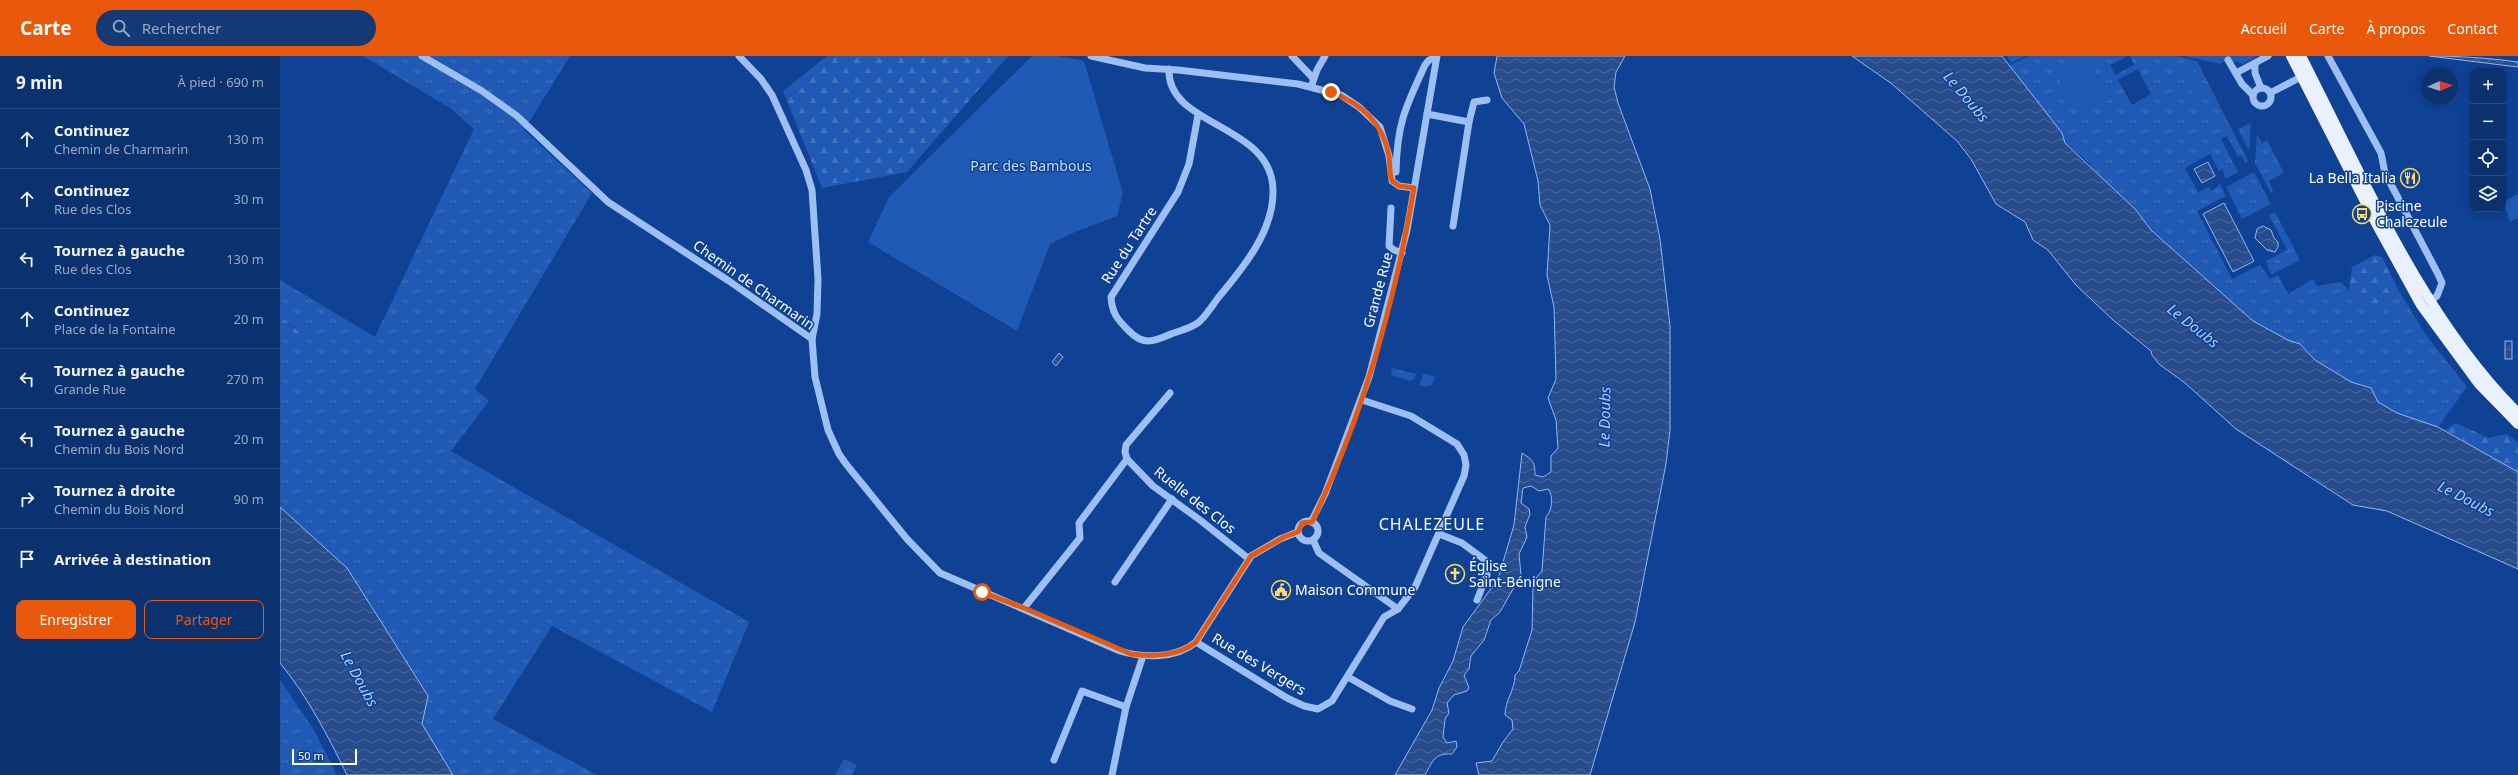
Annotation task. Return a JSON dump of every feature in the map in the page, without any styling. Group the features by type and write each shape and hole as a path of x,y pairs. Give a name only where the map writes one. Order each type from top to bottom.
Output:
{"main road":[{"path":"2291,56 2385,241 2421,305 2479,384 2518,424"},
{"path":"2301,56 2400,249 2471,362 2518,413"},
{"path":"2301,77 2308,80 2325,114 2333,120"},
{"path":"2385,241 2393,246 2424,298 2431,300"}],"street":[{"name":"Chemin de Charmarin","path":"422,56 482,91 517,116 608,202 729,281 812,339 815,377 824,415 834,443 846,464 907,539 940,573 951,580 1024,608 1120,650 1143,656"},
{"path":"739,56 761,79 772,95 806,170 812,190 818,279 817,314 812,339"},
{"path":"1091,56 1145,68 1169,69 1311,87 1341,96 1366,113 1380,127 1383,133 1392,181 1399,186 1414,188"},
{"path":"1292,56 1313,78"},
{"path":"1311,87 1313,78 1325,56"},
{"path":"2236,74 2268,56"},
{"path":"2328,56 2382,153 2385,173 2442,282 2437,296 2431,300"},
{"path":"1396,172 1398,134 1404,110 1425,65 1429,60 1436,57"},
{"name":"Grande Rue","path":"1312,522 1325,494 1362,400 1402,253 1436,57"},
{"path":"2228,60 2242,84 2253,95 2256,104 2263,106 2270,100 2270,93"},
{"path":"2255,64 2255,74 2261,88 2270,93"},
{"name":"Rue du Tartre","path":"1169,69 1170,85 1174,92 1198,115 1242,138 1260,155 1271,173 1273,190 1271,212 1253,252 1243,268 1198,322 1155,341 1140,340 1115,316 1111,297 1178,192 1192,150 1198,115"},
{"path":"2270,93 2301,77"},
{"path":"2253,95 2261,88"},
{"path":"1453,226 1474,102 1486,100"},
{"path":"1427,114 1470,122"},
{"path":"1391,208 1389,246 1402,253"},
{"path":"1024,608 1080,538 1079,524 1127,459 1125,452 1126,445 1170,393"},
{"path":"1362,400 1412,416 1457,444 1464,455 1466,465 1464,476 1416,587 1398,609 1384,617 1348,677 1390,701 1412,709"},
{"name":"Ruelle des Clos","path":"1127,459 1153,486 1172,499 1248,559"},
{"path":"1115,582 1172,499"},
{"path":"1112,775 1126,707 1143,656 1183,651 1196,642 1248,559 1258,551 1298,532 1302,523 1312,522 1318,530 1317,536 1313,540 1302,540 1298,532"},
{"path":"1439,534 1462,543 1485,560 1487,575 1477,600"},
{"path":"1313,540 1319,553 1398,609"},
{"name":"Rue des Vergers","path":"1196,642 1304,706 1318,709 1332,701 1348,677"},
{"path":"1054,760 1082,691 1126,707"}],"green space":[{"path":"363,56 570,56 524,130 592,193 475,389 489,401 451,451 749,622 712,712 552,626 493,719 597,775 453,775 422,724 428,696 347,568 280,507 280,335 301,332 280,316 280,280 375,337 474,129 450,108"},
{"path":"827,56 1008,56 907,172 822,188 783,91"},
{"name":"Parc des Bambous","path":"1032,56 1058,56 1084,61 1123,193 1117,216 1073,233 1050,244 1017,331 868,242 889,197"},
{"path":"2007,56 2026,56 2011,63"},
{"path":"2029,56 2080,56 2054,72 2111,98 2085,56 2128,56 2110,65 2115,75 2134,65 2130,56 2177,56 2197,61 2248,161 2245,163 2241,155 2238,157 2227,136 2221,139 2238,172 2225,179 2223,169 2219,171 2210,154 2185,168 2198,192 2209,187 2212,191 2220,184 2226,196 2197,211 2232,279 2260,265 2270,279 2278,275 2288,294 2313,279 2317,286 2341,282 2377,319 2399,291 2426,335 2467,387 2438,427 2397,413 2377,402 2371,388 2351,382 2315,360 2300,344 2288,340 2253,321 2151,230 2136,210 2103,180 2087,161 2065,143 2062,133 2008,66","holes":["2138,69 2151,94 2132,105 2118,80"]},
{"path":"2080,56 2085,56 2111,98 2082,116 2054,72"},
{"path":"2184,56 2256,56 2244,64 2228,60 2220,64"},
{"path":"2188,60 2206,93 2195,98 2178,65"},
{"path":"2251,123 2249,151 2238,129"},
{"path":"2257,134 2262,143 2267,140 2284,173 2269,181 2273,191 2271,193 2255,163"},
{"path":"2254,172 2271,204 2242,219 2226,187"},
{"path":"2518,194 2518,218 2510,222 2506,210 2506,200"},
{"path":"2275,212 2300,260 2271,275 2266,261 2287,250 2269,215"},
{"path":"2375,255 2382,257 2399,291 2377,319 2349,290 2352,267"},
{"path":"280,316 301,333 280,335"},
{"path":"1392,368 1416,374 1414,379 1410,381 1391,375"},
{"path":"1423,373 1435,377 1432,385 1426,387 1420,385"},
{"path":"2456,423 2489,438 2506,434 2518,442 2518,472 2445,430"},
{"path":"280,680 314,730 337,775 280,775"},
{"path":"844,759 857,765 852,775 835,775"}],"water":[{"name":"Le Doubs","path":"1497,56 1625,56 1616,72 1614,87 1618,103 1650,189 1660,239 1670,326 1670,430 1666,464 1635,622 1590,775 1479,775 1476,763 1492,761 1503,742 1513,729 1512,720 1505,715 1505,710 1515,680 1515,675 1519,671 1532,630 1533,588 1536,578 1542,571 1546,517 1550,511 1552,503 1551,495 1548,489 1539,491 1531,486 1523,488 1521,503 1529,509 1530,514 1525,527 1527,537 1519,554 1521,575 1500,612 1491,620 1484,640 1471,656 1469,669 1464,675 1469,688 1467,691 1454,695 1447,703 1449,713 1445,719 1443,737 1447,743 1456,741 1457,747 1452,754 1441,755 1435,759 1425,775 1395,775 1432,710 1439,688 1453,661 1463,627 1498,579 1514,525 1522,453 1533,462 1535,467 1535,475 1543,477 1551,472 1551,456 1558,448 1556,420 1548,398 1556,379 1554,307 1547,275 1550,225 1540,205 1538,181 1524,124 1502,98 1494,73"},
{"name":"Le Doubs","path":"1852,56 2002,56 2062,133 2065,143 2136,210 2151,230 2253,321 2288,340 2300,344 2315,360 2351,382 2371,388 2378,402 2397,413 2438,427 2518,472 2518,569 2387,511 2353,505 2236,429 2185,383 2159,364 2152,355 2151,351 2113,320 2076,285 2048,250 2033,240 2025,222 1996,204 1971,159 1957,141 1892,84"},
{"path":"2429,56 2485,58 2518,62 2518,67"},
{"path":"2208,162 2215,176 2202,183 2194,169"},
{"path":"2224,203 2254,261 2233,272 2203,214"},
{"path":"2263,226 2271,230 2274,238 2278,242 2278,247 2275,252 2267,250 2255,238 2257,229"},
{"path":"2505,341 2512,341 2512,359 2505,359"},
{"path":"1059,353 1063,357 1056,366 1052,362"},
{"name":"Le Doubs","path":"280,507 347,568 428,696 422,724 453,775 347,775 325,731 300,689 280,663"}],"place":[{"name":"La Bella Italia","path":"2410,178"},
{"name":"Piscine Chalezeule","path":"2362,214"},
{"name":"Église Saint-Bénigne","path":"1455,574"},
{"name":"Maison Commune","path":"1281,590"}],"district":[{"name":"CHALEZEULE","path":"1432,524"}],"route":[{"path":"982,592 1024,608 1131,654 1143,656 1161,655 1183,651 1196,642 1247,560 1258,551 1284,537 1298,532 1298,528 1302,523 1308,521 1312,522 1325,494 1362,400 1402,253 1414,188 1399,186 1392,181 1389,156 1380,127 1359,106 1348,99 1331,92"}]}
